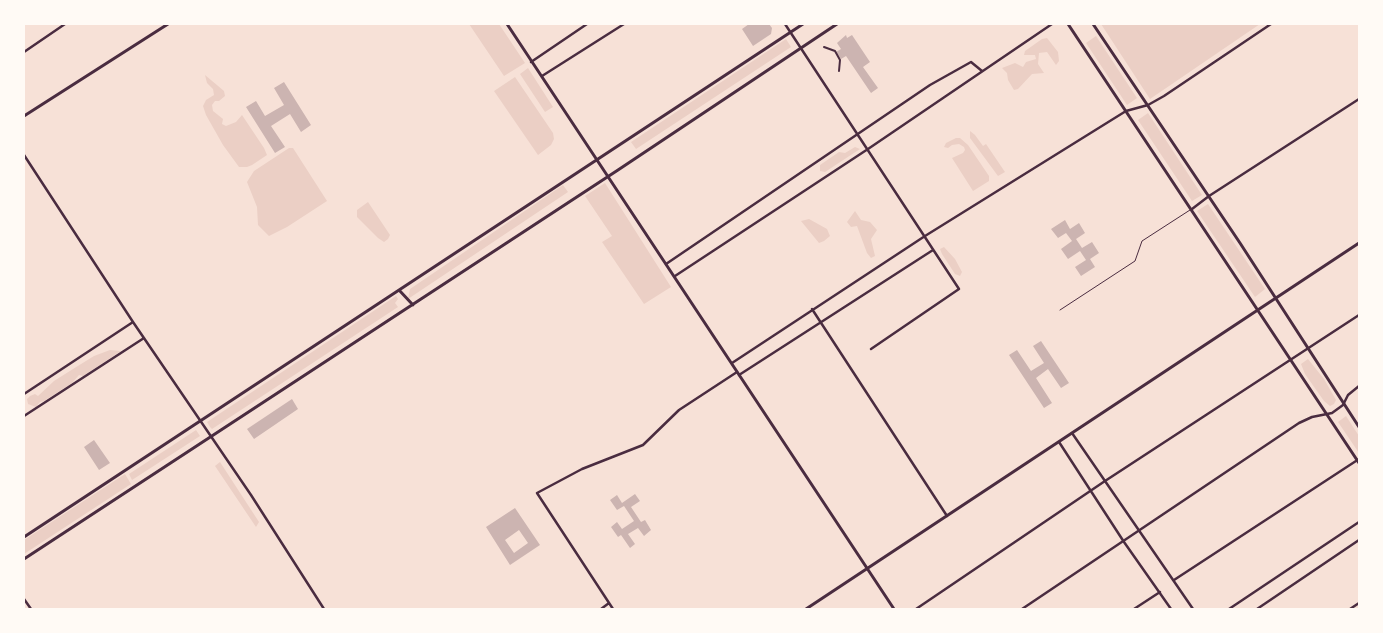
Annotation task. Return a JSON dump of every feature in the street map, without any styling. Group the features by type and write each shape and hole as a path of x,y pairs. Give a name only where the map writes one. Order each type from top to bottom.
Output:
{"street":[{"path":"24,52 65,24"},
{"path":"24,116 168,24"},
{"path":"507,24 894,609"},
{"path":"531,62 587,24"},
{"path":"541,77 624,24"},
{"path":"785,24 960,289 871,349"},
{"path":"24,537 803,24"},
{"path":"24,559 608,177 837,24"},
{"path":"675,276 868,149 1052,24"},
{"path":"1068,24 1358,460 1174,580"},
{"path":"1094,24 1275,297 1359,427"},
{"path":"732,362 925,236 1126,111 1148,105 1201,72 1271,24"},
{"path":"824,47 835,51 840,60 839,71"},
{"path":"666,264 857,133 930,86 971,62 982,71"},
{"path":"1192,209 1208,196 1359,99"},
{"path":"24,155 133,322 212,436 324,609"},
{"path":"806,609 1059,442 1258,308 1359,243"},
{"path":"613,609 537,493 582,469 643,445 679,410 934,250"},
{"path":"399,290 413,305"},
{"path":"812,309 947,516"},
{"path":"916,609 1104,481 1359,315"},
{"path":"24,394 133,322"},
{"path":"24,416 144,338"},
{"path":"1022,609 1300,423 1312,417 1328,415 1344,404 1348,394 1359,386"},
{"path":"1072,433 1193,609"},
{"path":"1059,442 1124,542 1171,609"},
{"path":"1229,609 1359,522"},
{"path":"1256,609 1359,540"},
{"path":"1134,609 1160,592"},
{"path":"24,599 31,609"},
{"path":"601,609 609,603"},
{"path":"1350,609 1359,603"}],"lane":[{"path":"1060,310 1135,261 1142,241 1192,209"}],"shaded area":[{"path":"469,24 499,24 525,63 504,76"},
{"path":"1101,24 1260,24 1150,99"},
{"path":"1096,36 1137,98 1127,105 1086,43"},
{"path":"1047,38 1058,52 1059,61 1056,65 1047,52 1039,53 1038,64 1044,73 1032,74 1018,89 1014,90 1008,80 1007,73 1002,68 1015,63 1023,67 1026,62 1036,59 1035,55 1024,55 1025,51 1042,39"},
{"path":"786,39 791,47 636,149 631,142"},
{"path":"528,68 553,107 545,112 520,74"},
{"path":"205,75 224,91 225,96 219,101 215,101 212,105 213,111 223,119 222,124 226,126 236,122 242,115 264,148 267,155 252,165 247,167 239,167 223,145 206,115 203,106 206,100 214,95 213,89 207,83"},
{"path":"515,77 553,133 554,139 551,145 538,155 494,91"},
{"path":"1148,113 1202,195 1192,201 1138,120"},
{"path":"970,131 983,146 986,144 1005,172 998,176 970,138"},
{"path":"956,138 960,138 968,145 989,176 989,181 973,191 952,158 963,153 965,150 964,147 959,144 952,145 948,148 944,147 946,143"},
{"path":"855,147 860,149 825,172 820,171 820,165 839,152 845,153"},
{"path":"289,148 293,148 327,201 287,227 269,236 258,225 257,207 247,182 254,171"},
{"path":"605,183 671,287 644,304 602,242 612,236 585,196"},
{"path":"563,185 568,192 408,299 410,289"},
{"path":"368,202 390,235 384,242 357,217 357,210"},
{"path":"1208,204 1265,289 1255,297 1197,211"},
{"path":"855,211 861,220 870,222 877,230 871,239 875,256 871,258 867,253 857,226 851,227 847,222"},
{"path":"809,219 827,229 830,236 819,243 801,221"},
{"path":"944,247 955,259 962,272 960,276 955,274 942,254 940,249"},
{"path":"396,296 398,299 395,303 398,307 212,429 210,427 207,422"},
{"path":"110,350 121,351 83,376 79,375 72,383 40,402 36,407 28,404 27,399 30,396 35,394 38,396 54,381 94,356"},
{"path":"1308,359 1324,379 1336,400 1334,404 1330,406 1324,401 1305,374 1301,364"},
{"path":"1346,416 1359,436 1359,453 1338,422"},
{"path":"196,430 200,436 132,480 129,474"},
{"path":"220,462 259,522 256,527 215,466"},
{"path":"125,474 131,484 24,554 24,540"}],"building":[{"path":"749,24 769,24 772,28 771,34 753,46 742,29"},
{"path":"846,35 847,38 852,35 870,62 863,67 878,88 871,93 846,56 841,59 836,52 841,49 837,43"},
{"path":"284,82 311,125 301,132 290,114 271,126 285,147 275,153 246,107 256,101 265,116 284,105 274,88"},
{"path":"1065,220 1070,229 1079,223 1085,233 1076,239 1082,248 1092,242 1099,253 1090,259 1095,267 1081,276 1075,267 1086,260 1080,251 1068,259 1061,249 1072,241 1066,233 1058,238 1051,229"},
{"path":"1041,341 1069,383 1061,388 1048,369 1036,378 1052,403 1044,408 1009,355 1017,350 1031,371 1044,363 1033,346"},
{"path":"292,399 298,409 254,439 247,429"},
{"path":"94,440 110,463 99,470 84,447"},
{"path":"635,494 640,501 631,507 641,522 645,520 651,530 644,536 638,528 628,534 635,544 630,548 621,535 618,537 611,527 617,522 622,529 634,521 624,506 617,510 610,500 617,495 622,503"},
{"path":"515,508 540,545 510,565 486,527","holes":["519,530 528,543 514,553 505,540"]}]}
